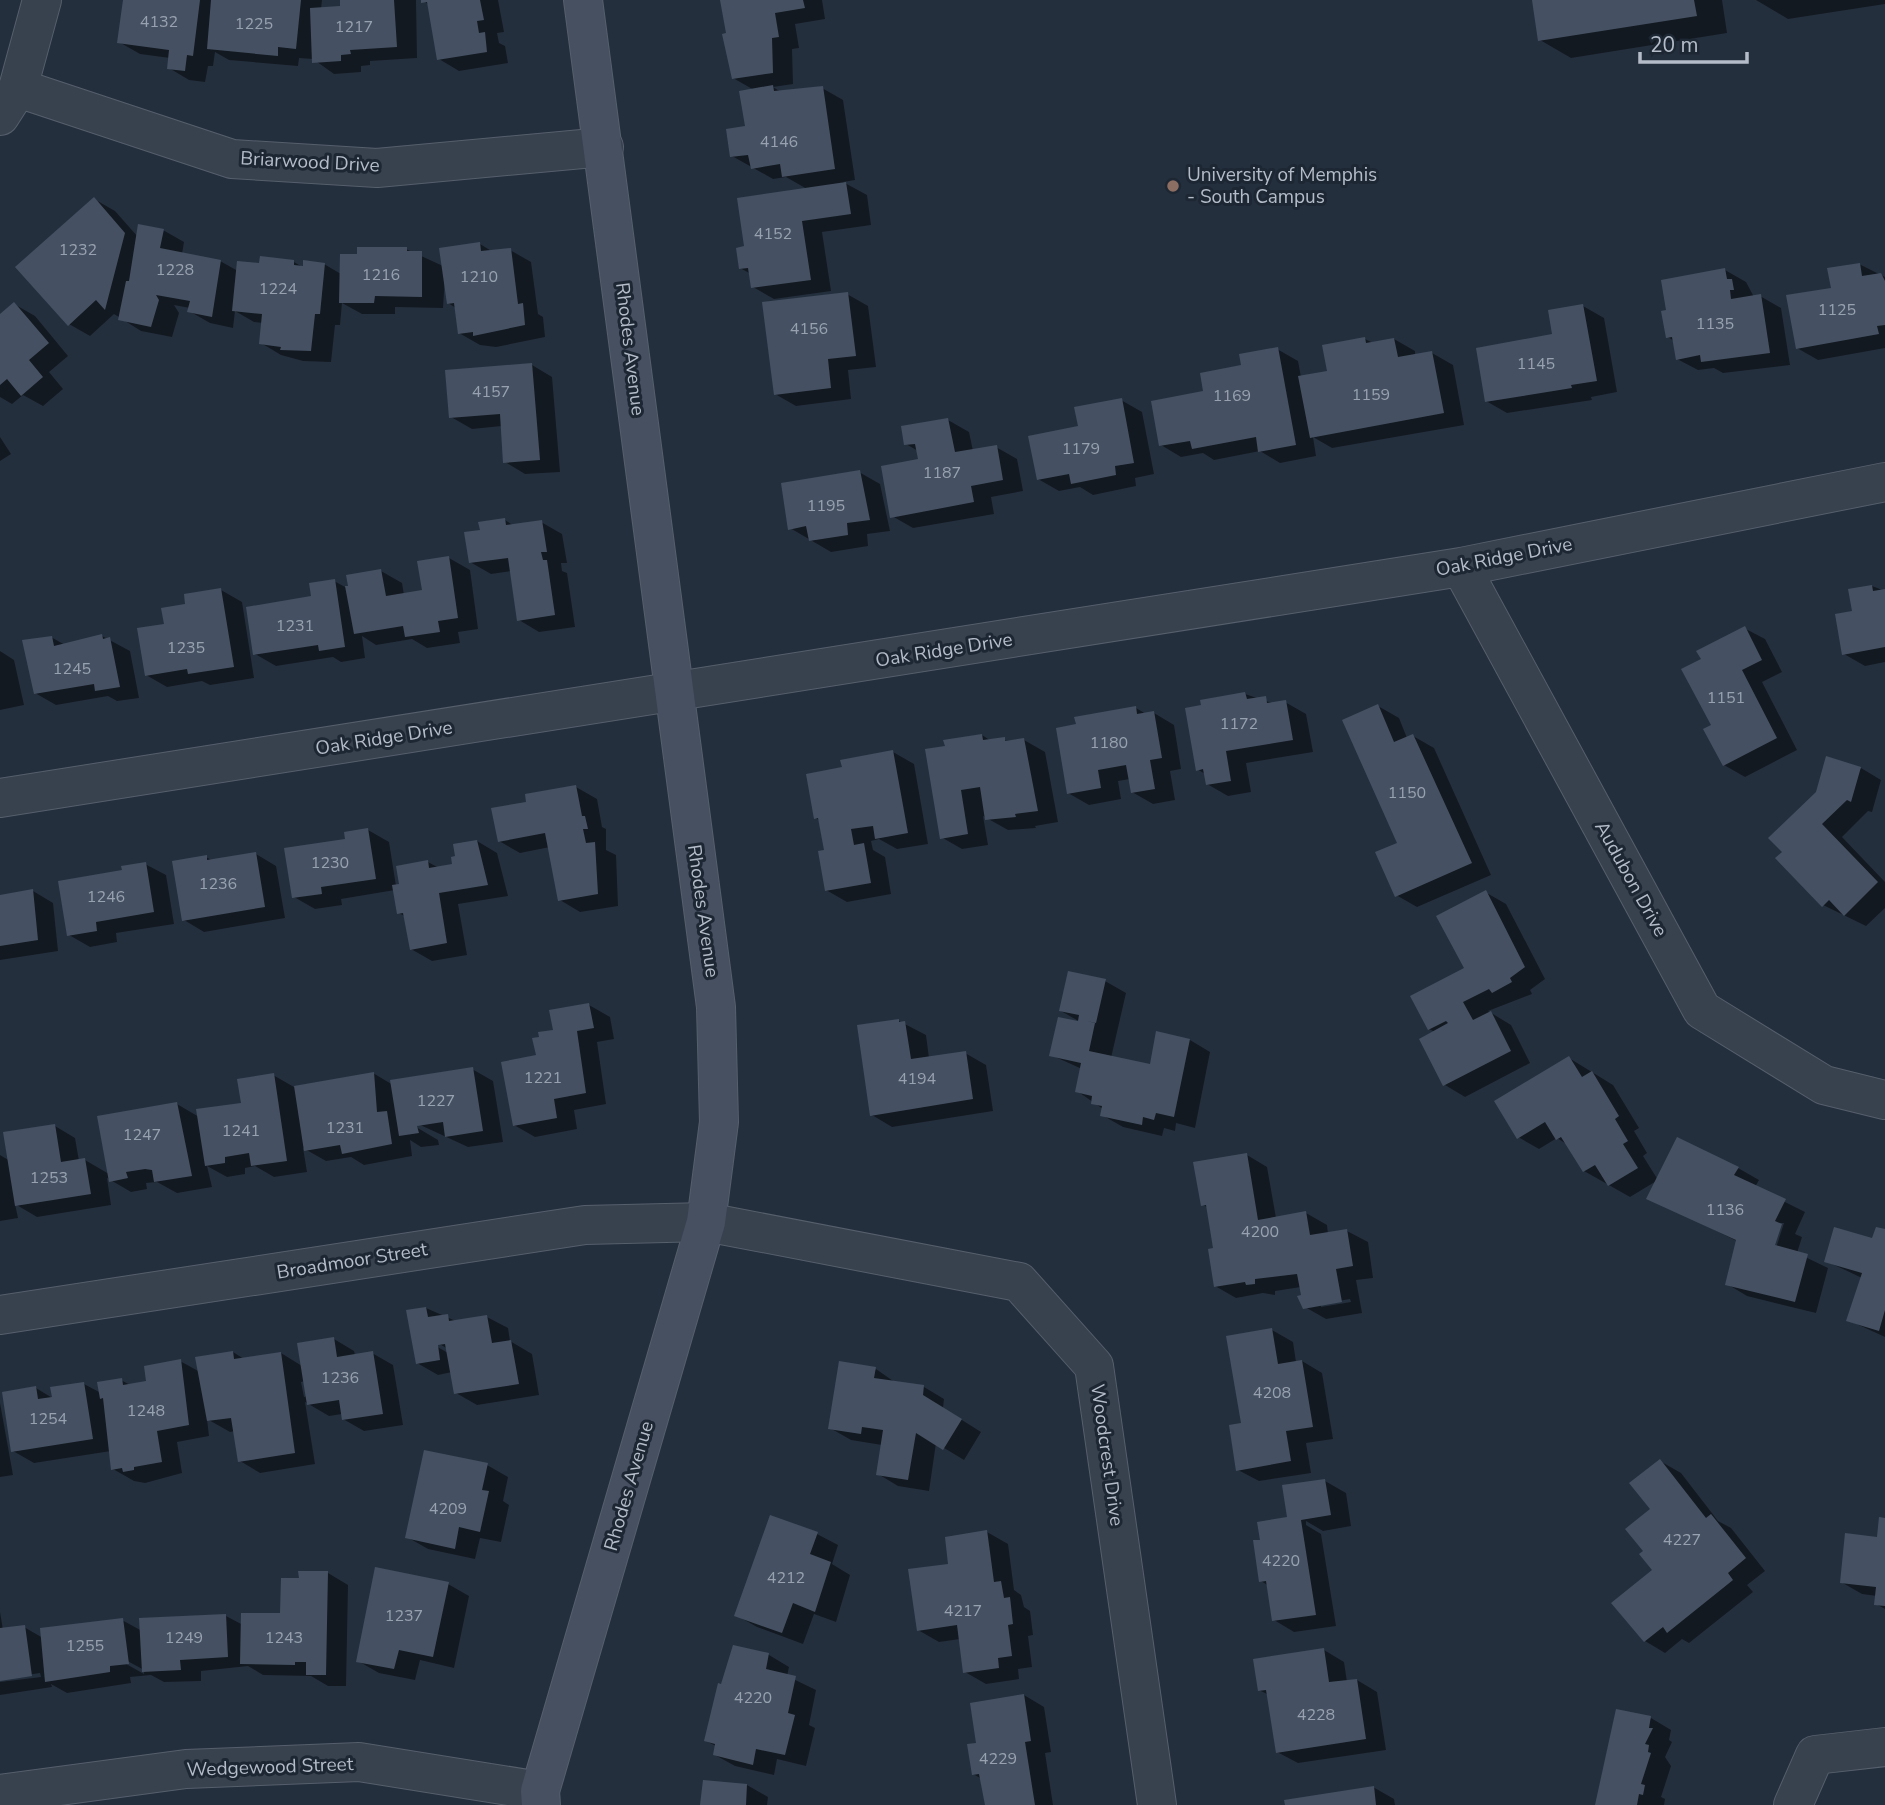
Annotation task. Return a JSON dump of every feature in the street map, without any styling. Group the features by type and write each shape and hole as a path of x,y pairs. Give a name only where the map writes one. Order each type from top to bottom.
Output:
{"main road":[{"name":"Rhodes Avenue","path":"540,1798 706,1222 719,1122 716,1007 583,0"}],"street":[{"path":"9,102 42,0"},
{"name":"Briarwood Drive","path":"9,102 232,159 377,168 604,147"},
{"name":"Oak Ridge Drive","path":"0,797 673,694 1461,566 1885,482"},
{"name":"Audubon Drive","path":"1461,566 1702,1010 1824,1085 1885,1100"},
{"name":"Broadmoor Street","path":"0,1315 586,1225 706,1222"},
{"name":"Woodcrest Drive","path":"706,1222 1018,1282 1094,1366 1157,1805"},
{"path":"1793,1805 1815,1755 1885,1747"},
{"name":"Wedgewood Street","path":"0,1794 186,1769 359,1762 540,1798"}],"building":[{"path":"123,0 200,0 193,56 187,55 185,71 167,69 169,50 117,43"},
{"path":"211,0 301,0 296,49 278,47 278,56 207,49"},
{"path":"340,0 394,0 397,47 350,50 351,54 341,55 341,61 312,63 310,8 340,6"},
{"path":"421,0 480,0 484,20 477,21 479,33 485,32 487,52 437,60 427,2 421,3"},
{"path":"720,0 803,0 805,8 775,13 779,37 772,38 773,73 732,79 722,34 726,33"},
{"path":"1532,0 1694,0 1697,16 1538,41"},
{"path":"773,85 774,91 823,86 835,169 782,177 780,164 751,169 748,155 730,157 726,129 745,126 739,91"},
{"path":"846,182 851,214 802,221 811,280 751,288 748,268 739,269 736,248 744,246 737,198"},
{"path":"94,197 125,233 105,310 96,300 68,326 15,267"},
{"path":"138,224 164,229 160,248 221,260 212,317 187,312 190,301 156,295 159,300 151,327 118,320 126,281 129,281"},
{"path":"480,242 481,251 511,248 518,304 523,303 525,325 473,336 473,332 458,334 454,303 447,304 439,248"},
{"path":"357,247 407,247 407,251 422,251 422,297 375,296 374,303 339,303 340,254 357,254"},
{"path":"260,256 294,260 294,265 303,266 303,260 325,263 320,314 315,314 311,351 280,350 281,347 259,344 262,314 232,311 237,261 259,263"},
{"path":"1860,263 1862,276 1881,273 1885,281 1885,325 1877,326 1879,334 1796,349 1786,295 1831,288 1827,268"},
{"path":"1725,268 1727,279 1732,279 1734,290 1730,290 1731,299 1761,294 1770,353 1701,362 1700,355 1676,360 1672,337 1666,338 1661,311 1666,310 1661,280"},
{"path":"848,292 856,356 828,359 831,388 774,395 762,302"},
{"path":"14,302 49,343 29,360 43,377 21,396 7,379 0,385 0,314"},
{"path":"1583,304 1597,381 1571,385 1572,388 1485,402 1476,348 1552,334 1548,310"},
{"path":"1365,337 1366,343 1394,338 1398,357 1432,351 1444,413 1310,438 1298,376 1327,371 1322,345"},
{"path":"1278,347 1296,445 1258,452 1256,437 1192,449 1190,441 1159,446 1151,401 1203,391 1200,373 1241,365 1239,354"},
{"path":"532,363 540,460 503,463 500,414 449,418 445,370"},
{"path":"1122,398 1134,463 1115,466 1116,475 1071,484 1069,474 1037,480 1028,436 1078,426 1074,407"},
{"path":"948,418 955,452 997,445 1003,480 971,486 974,502 890,518 881,466 918,459 915,444 904,445 901,426"},
{"path":"860,470 870,520 847,523 848,535 809,541 806,526 788,530 781,483"},
{"path":"505,518 506,525 542,520 547,552 541,552 543,560 547,560 555,615 517,621 508,558 469,563 464,532 480,530 478,522"},
{"path":"449,556 458,618 438,621 440,632 405,637 403,626 354,634 345,586 348,586 346,575 381,569 386,596 422,590 417,561"},
{"path":"335,579 345,647 319,651 318,645 253,655 246,607 311,596 309,583"},
{"path":"1872,585 1873,591 1885,589 1885,647 1842,655 1835,614 1852,611 1848,589"},
{"path":"221,588 234,667 188,674 187,669 145,676 137,628 164,624 161,608 185,604 184,594"},
{"path":"1745,626 1762,660 1742,670 1777,738 1723,766 1703,729 1711,725 1681,669 1701,659 1696,651"},
{"path":"102,634 103,639 110,637 120,687 95,691 94,684 34,694 22,640 52,636 54,646"},
{"path":"1245,692 1247,699 1266,696 1267,703 1286,700 1293,740 1226,751 1231,781 1206,785 1203,769 1196,771 1185,708 1201,705 1200,700"},
{"path":"1378,704 1394,742 1413,734 1472,863 1395,897 1375,852 1397,843 1342,720"},
{"path":"1136,706 1137,714 1154,711 1162,758 1150,760 1155,789 1131,793 1126,765 1098,770 1101,788 1067,794 1056,728 1076,724 1074,717"},
{"path":"982,734 983,740 1024,738 1038,811 1015,814 1016,817 985,820 980,787 961,790 968,834 940,839 925,749 945,746 943,740"},
{"path":"893,750 908,833 875,839 873,826 851,829 854,845 864,843 871,883 825,891 818,851 824,850 818,818 814,819 806,774 842,767 840,760"},
{"path":"1826,756 1861,767 1851,802 1847,800 1822,824 1878,882 1844,916 1829,900 1822,907 1775,858 1782,852 1768,838 1816,792"},
{"path":"576,785 582,816 585,816 588,829 583,829 586,843 595,842 598,894 558,901 545,833 498,842 491,808 526,802 525,794"},
{"path":"368,828 376,879 321,887 322,894 292,898 284,848 345,839 344,832"},
{"path":"477,840 488,885 439,893 447,943 410,950 403,913 397,914 392,885 399,884 396,866 428,860 429,868 452,864 451,857 455,856 453,844"},
{"path":"256,852 265,907 182,921 172,861 207,855 207,860"},
{"path":"146,862 154,912 96,922 97,931 67,936 58,881 122,870 121,866"},
{"path":"33,889 38,940 0,946 0,895"},
{"path":"1486,890 1525,967 1510,978 1512,982 1492,993 1489,989 1463,1002 1473,1020 1491,1011 1511,1051 1443,1086 1419,1039 1448,1023 1446,1021 1428,1030 1410,996 1464,968 1436,916"},
{"path":"1068,971 1106,979 1096,1023 1087,1021 1095,1023 1089,1051 1150,1064 1156,1031 1190,1039 1174,1117 1156,1113 1154,1120 1143,1117 1142,1125 1100,1116 1102,1106 1091,1104 1092,1096 1075,1092 1081,1063 1049,1056 1058,1017 1078,1021 1079,1015 1059,1011"},
{"path":"589,1003 594,1028 577,1031 586,1093 554,1099 557,1118 513,1126 501,1062 536,1055 532,1038 539,1037 538,1032 553,1030 549,1010"},
{"path":"899,1019 899,1022 905,1021 911,1059 966,1051 973,1099 870,1116 857,1025"},
{"path":"1569,1056 1582,1077 1592,1071 1619,1116 1615,1119 1628,1141 1623,1144 1638,1168 1608,1186 1595,1165 1583,1172 1561,1137 1556,1140 1545,1122 1517,1139 1494,1101"},
{"path":"473,1067 483,1131 445,1137 443,1122 417,1126 419,1133 399,1136 390,1080"},
{"path":"374,1072 377,1112 387,1111 392,1144 342,1154 340,1145 304,1151 294,1086"},
{"path":"274,1073 287,1161 251,1166 249,1153 225,1157 225,1163 205,1166 196,1109 241,1103 237,1079"},
{"path":"177,1102 192,1176 154,1182 152,1170 145,1169 126,1172 128,1178 109,1182 97,1116"},
{"path":"55,1124 61,1162 85,1158 91,1194 15,1206 3,1132"},
{"path":"1677,1137 1739,1167 1734,1175 1786,1199 1775,1221 1782,1224 1775,1245 1808,1254 1795,1302 1725,1285 1736,1240 1646,1199"},
{"path":"1247,1153 1258,1220 1306,1211 1310,1235 1347,1229 1353,1266 1336,1269 1342,1302 1303,1309 1297,1296 1301,1295 1297,1274 1255,1279 1255,1284 1246,1285 1245,1282 1214,1287 1208,1249 1213,1248 1206,1205 1201,1206 1193,1162"},
{"path":"1834,1227 1872,1238 1876,1227 1885,1229 1885,1310 1879,1331 1846,1321 1862,1273 1824,1262"},
{"path":"426,1307 428,1317 448,1314 449,1321 487,1315 492,1343 511,1340 519,1384 454,1394 445,1344 438,1345 440,1360 416,1364 406,1310"},
{"path":"1272,1328 1278,1364 1302,1360 1313,1427 1286,1431 1291,1461 1236,1471 1229,1425 1241,1423 1226,1336"},
{"path":"334,1337 337,1357 373,1351 383,1414 342,1420 339,1400 307,1405 297,1343"},
{"path":"233,1351 234,1359 281,1352 295,1453 238,1462 231,1418 207,1421 195,1357"},
{"path":"181,1359 189,1425 157,1431 162,1462 134,1467 134,1470 123,1472 122,1468 111,1470 103,1398 100,1399 97,1382 122,1378 123,1385 146,1381 144,1366"},
{"path":"839,1361 876,1367 874,1378 924,1385 923,1395 962,1419 943,1450 916,1433 908,1480 876,1475 883,1430 862,1427 861,1434 828,1429"},
{"path":"84,1382 93,1439 11,1452 2,1392 36,1386 38,1399 52,1397 50,1387"},
{"path":"424,1450 488,1463 482,1490 489,1491 480,1532 459,1527 455,1549 405,1538"},
{"path":"1660,1459 1706,1518 1711,1514 1746,1558 1728,1573 1733,1580 1667,1633 1663,1627 1644,1642 1611,1603 1652,1570 1639,1554 1643,1551 1625,1529 1650,1509 1629,1483"},
{"path":"1325,1479 1331,1515 1301,1520 1316,1615 1272,1621 1266,1581 1259,1582 1253,1540 1260,1540 1257,1522 1287,1517 1282,1485"},
{"path":"770,1515 818,1532 810,1554 831,1562 815,1612 793,1603 782,1633 734,1616"},
{"path":"1879,1517 1885,1518 1885,1606 1874,1605 1876,1587 1840,1583 1845,1533 1877,1537"},
{"path":"987,1530 994,1582 1001,1581 1004,1598 1010,1597 1013,1624 1008,1625 1012,1656 998,1658 999,1668 963,1673 957,1625 917,1631 908,1569 948,1564 945,1537"},
{"path":"375,1567 449,1582 433,1657 399,1650 394,1669 356,1662"},
{"path":"298,1571 328,1571 326,1675 306,1675 306,1662 295,1662 295,1665 240,1664 241,1613 280,1613 281,1578 299,1578"},
{"path":"226,1614 228,1657 180,1660 181,1670 142,1672 139,1618"},
{"path":"123,1618 129,1664 110,1666 110,1672 45,1682 40,1628"},
{"path":"25,1625 32,1676 0,1681 0,1628"},
{"path":"733,1645 769,1653 766,1669 796,1676 788,1713 795,1715 785,1755 756,1749 753,1765 713,1755 715,1744 704,1741 718,1683 721,1684"},
{"path":"1324,1648 1329,1682 1357,1679 1366,1739 1276,1753 1266,1690 1258,1691 1253,1659"},
{"path":"1024,1694 1031,1741 1025,1742 1035,1805 985,1805 979,1774 972,1775 967,1744 976,1743 970,1703"},
{"path":"1616,1709 1651,1716 1649,1728 1653,1728 1645,1744 1649,1745 1648,1752 1651,1753 1641,1784 1645,1785 1643,1795 1639,1794 1637,1805 1595,1805"},
{"path":"703,1780 747,1784 746,1805 700,1805"},
{"path":"1374,1786 1376,1805 1285,1805 1284,1800"}],"place":[{"name":"University of Memphis - South Campus","path":"1173,186"}]}
